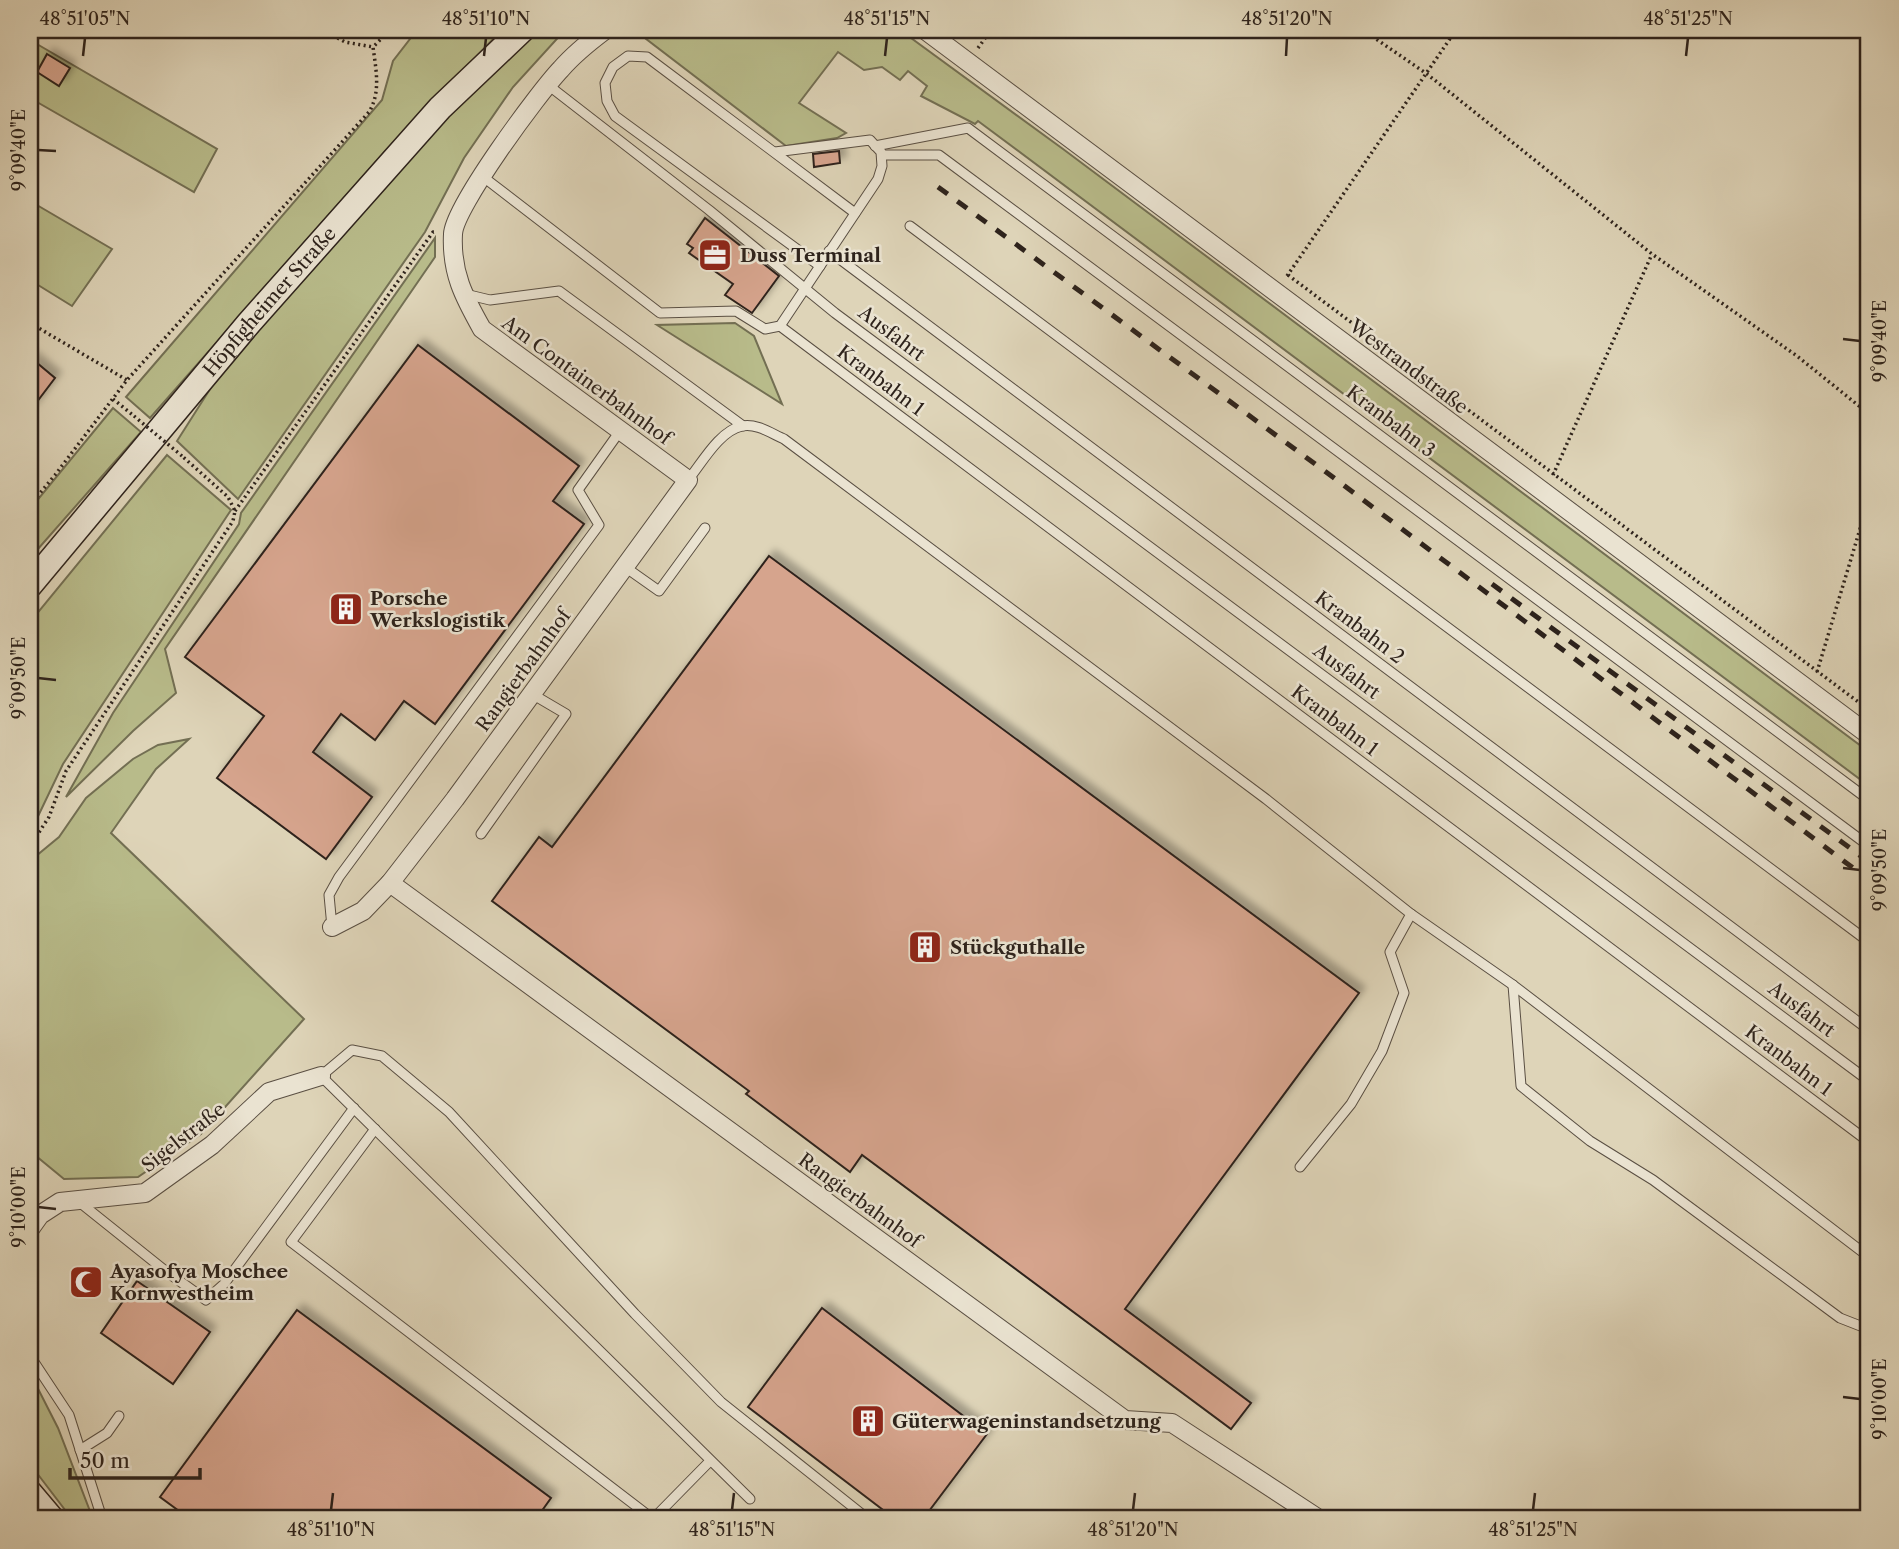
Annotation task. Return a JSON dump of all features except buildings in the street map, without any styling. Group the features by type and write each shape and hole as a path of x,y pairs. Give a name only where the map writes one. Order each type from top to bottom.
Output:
{"main road":[{"name":"Höpfigheimer Straße","path":"30,584 258,312 440,108 522,30"},
{"path":"30,1493 52,1519"}],"street":[{"path":"452,232 464,205 482,176 548,85 560,70 605,30"},
{"name":"Westrandstraße","path":"925,30 1869,735"},
{"name":"Am Containerbahnhof","path":"452,232 456,278 482,329 688,480"},
{"name":"Rangierbahnhof","path":"332,927 363,911 390,883 688,480"},
{"name":"Rangierbahnhof","path":"390,883 1125,1420 1172,1423 1320,1519"},
{"name":"Sigelstraße","path":"30,1229 40,1215 60,1202 145,1194 212,1145 269,1092 321,1076"}],"lane":[{"path":"820,266 615,116 607,101 605,83 613,67 628,56 647,57 855,213"},
{"path":"548,85 805,288"},
{"name":"Kranbahn 3","path":"775,152 870,140 875,146 968,128 1869,800"},
{"path":"482,176 660,313 736,311 765,329 780,326 878,179 882,155 875,146"},
{"path":"882,155 939,155 1869,846"},
{"path":"910,226 1869,942"},
{"name":"Kranbahn 2","path":"830,251 1869,1030"},
{"name":"Ausfahrt","path":"805,288 1869,1081"},
{"path":"462,294 490,300 559,291 743,426 760,428 784,439 1266,799 1411,914 1513,985 1869,1257"},
{"name":"Kranbahn 1","path":"780,326 1869,1142"},
{"path":"688,480 724,436 743,426"},
{"path":"332,927 329,895 339,877 599,525 578,489 620,430"},
{"path":"625,567 659,592 705,528"},
{"path":"481,834 566,714 531,694"},
{"path":"1300,1167 1351,1104 1382,1051 1404,993 1390,953 1411,914"},
{"path":"1513,985 1521,1086 1590,1141 1653,1180 1840,1318 1863,1327 1869,1322"},
{"path":"750,1499 321,1076 352,1050 382,1056 449,1112 626,1304 721,1402 868,1519"},
{"path":"77,1200 206,1300 224,1284 354,1108"},
{"path":"375,1129 291,1242 653,1519 710,1461"},
{"path":"30,1356 69,1415 104,1519"},
{"path":"80,1450 107,1433 119,1416"}],"path":[{"path":"323,30 345,42 373,47"},
{"path":"373,47 390,30"},
{"path":"970,64 991,30"},
{"path":"1363,30 1427,74 1652,254 1797,356 1869,414"},
{"path":"1276,293 1456,30"},
{"path":"30,505 127,380 369,112 376,101 377,90 373,47"},
{"path":"30,846 49,817 66,771 233,521 235,511 433,232 452,232"},
{"path":"1543,492 1554,474 1652,254"},
{"path":"1288,275 1869,710"},
{"path":"30,323 127,380"},
{"path":"113,399 228,497 235,511"},
{"path":"1808,688 1817,671 1869,499"}],"green space":[{"path":"417,30 502,30 387,149 150,418 126,397 382,100 393,61"},
{"path":"538,30 565,30 513,87 464,158 425,232 238,499 177,441 212,386 301,277 462,101"},
{"path":"649,30 900,30 1869,752 1869,786 978,121 975,124 921,96 927,86 908,71 900,80 882,67 864,70 838,52 799,103 846,133 837,138 786,146 641,35"},
{"path":"30,40 217,149 194,192 30,98"},
{"path":"30,201 112,249 72,306 30,280"},
{"path":"435,238 435,257 165,649 176,693 66,797 113,713 239,524 241,513"},
{"path":"735,323 754,336 782,404 657,325"},
{"path":"113,408 141,432 30,558 30,509"},
{"path":"167,455 231,510 63,764 30,833 30,622"},
{"path":"189,739 156,769 111,833 304,1019 201,1134 138,1177 64,1179 30,1151 30,861 59,837 86,798 133,759 158,745"},
{"path":"30,1373 58,1428 93,1519 72,1519 30,1464"}],"railway":[{"path":"938,187 1326,472 1869,880"},
{"path":"1492,584 1869,862"}],"place":[{"name":"Duss Terminal","path":"715,255"},
{"name":"Porsche Werkslogistik","path":"346,609"},
{"name":"Stückguthalle","path":"925,947"},
{"name":"Ayasofya Moschee Kornwestheim","path":"86,1282"},
{"name":"Güterwageninstandsetzung","path":"868,1421"}]}
